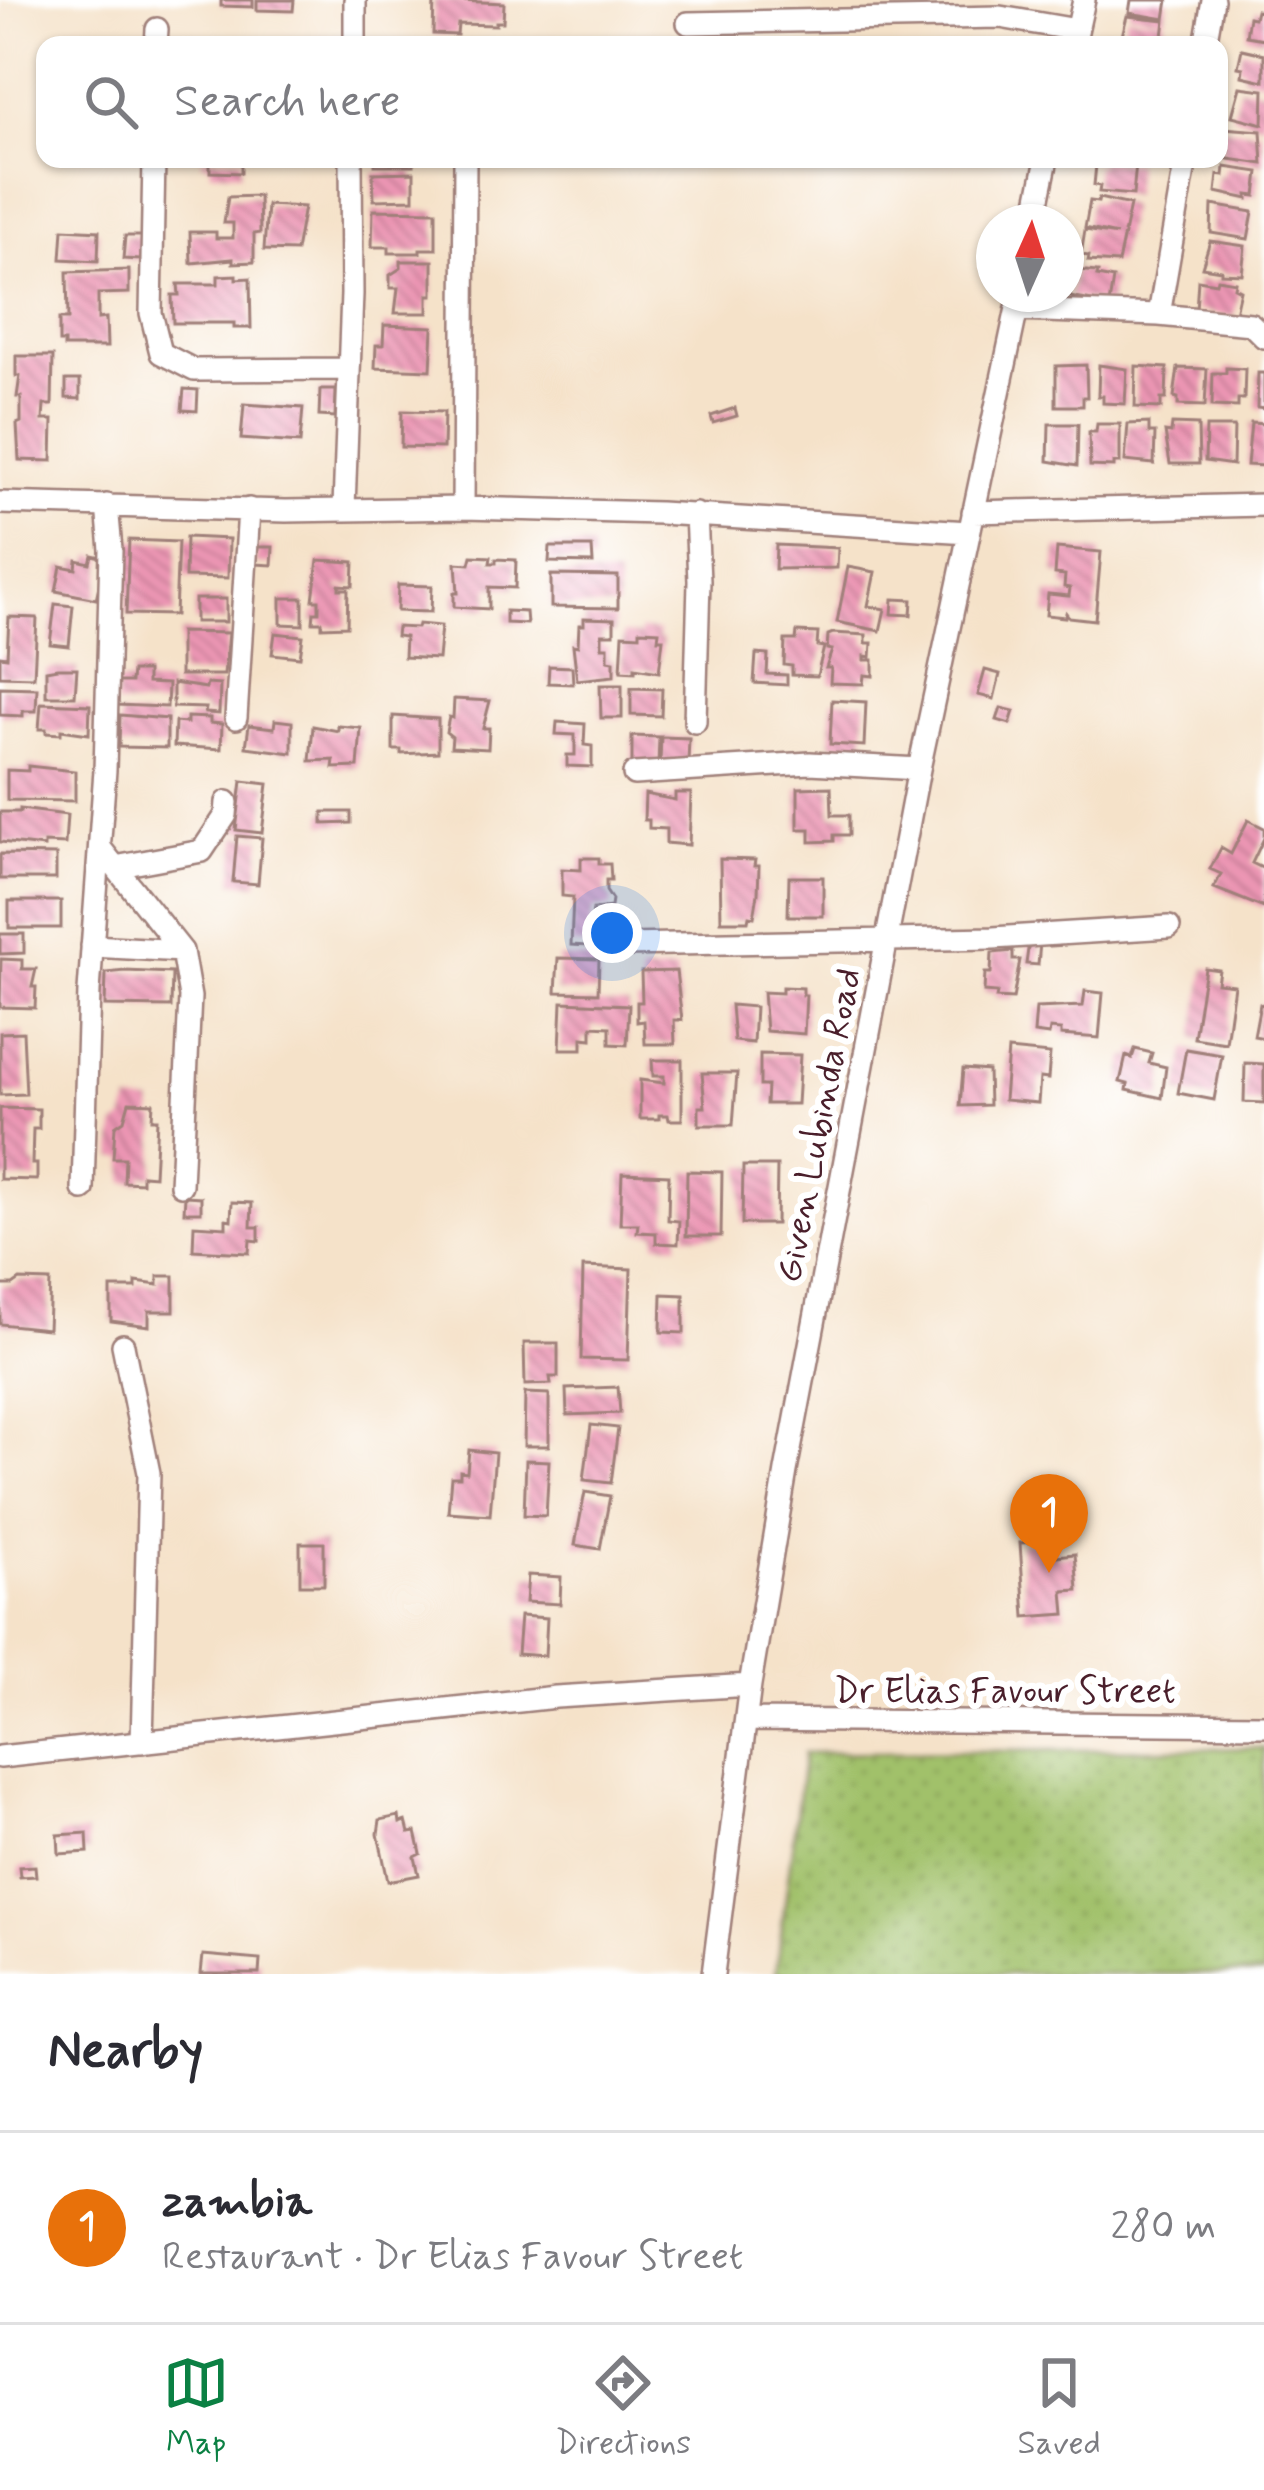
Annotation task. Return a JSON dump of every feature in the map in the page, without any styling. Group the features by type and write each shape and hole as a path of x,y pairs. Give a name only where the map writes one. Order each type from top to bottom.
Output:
{"street":[{"path":"1076,36 1084,0"},
{"path":"1207,36 1213,0"},
{"path":"688,23 1000,17 1072,36"},
{"path":"154,168 152,313 161,353 194,370 349,369"},
{"path":"344,507 351,168"},
{"path":"463,508 465,168"},
{"path":"1038,204 1045,168"},
{"path":"1159,315 1184,168"},
{"path":"1084,308 1251,324 1264,337"},
{"name":"Given Lubinda Road","path":"713,1974 749,1685 919,769 1017,312"},
{"path":"0,503 463,508 971,522 1264,505"},
{"path":"83,1189 92,946 108,858 111,550 107,506"},
{"path":"236,718 249,509"},
{"path":"695,514 699,581 695,722"},
{"path":"634,774 811,763 919,769"},
{"path":"108,858 202,851 226,815 227,802"},
{"path":"108,858 182,951 190,997 181,1185"},
{"path":"625,945 1015,937 1169,927"},
{"path":"92,946 182,951"},
{"path":"123,1345 149,1473 142,1742"},
{"path":"0,1757 556,1697 749,1685"},
{"name":"Dr Elias Favour Street","path":"746,1720 1264,1725"}],"green space":[{"path":"1264,1748 1264,1974 776,1974 804,1753"}],"building":[{"path":"221,0 253,0 253,7 221,6"},
{"path":"257,0 294,0 293,11 257,10"},
{"path":"434,0 504,3 503,22 458,24 457,35 433,34"},
{"path":"1131,0 1168,0 1165,19 1129,13"},
{"path":"1256,10 1264,12 1264,39 1246,36 1249,17 1254,18"},
{"path":"1127,16 1165,20 1163,36 1122,36"},
{"path":"1242,49 1264,54 1264,81 1242,76 1243,68 1238,67"},
{"path":"1240,87 1264,90 1263,124 1232,116"},
{"path":"1228,128 1261,131 1263,164 1228,159"},
{"path":"1228,167 1259,172 1256,196 1248,195 1248,199 1216,192 1218,175 1224,176"},
{"path":"210,168 241,168 241,173 210,172"},
{"path":"1096,168 1136,168 1133,195 1099,192 1100,186 1094,185"},
{"path":"414,172 414,199 374,200 373,173"},
{"path":"259,196 260,233 254,234 254,262 191,263 190,232 233,238 233,223 224,223 228,197"},
{"path":"1099,198 1130,205 1118,263 1088,261 1089,256 1084,255 1085,230 1117,235 1085,228 1090,201"},
{"path":"267,205 304,207 296,251 264,250"},
{"path":"1212,205 1253,212 1248,239 1211,233"},
{"path":"373,210 436,211 436,249 389,253 389,247 372,247"},
{"path":"63,229 99,231 98,261 61,259"},
{"path":"125,236 142,236 141,260 123,259"},
{"path":"1210,241 1245,246 1242,274 1202,267"},
{"path":"401,261 433,261 428,313 395,313 398,288 390,288 390,275 401,268"},
{"path":"129,270 129,293 98,294 98,319 106,318 107,347 64,347 59,342 59,319 68,319 67,272"},
{"path":"1084,271 1113,279 1109,304 1084,300"},
{"path":"236,275 236,279 250,278 251,328 234,328 234,323 173,323 172,295 179,295 178,284 218,284 218,276"},
{"path":"1217,279 1235,282 1240,290 1234,317 1196,310 1198,280 1216,283"},
{"path":"384,325 433,327 431,370 375,368 376,345 383,345"},
{"path":"16,356 53,356 52,405 44,405 43,420 53,420 52,461 19,460 21,397 17,397"},
{"path":"1086,365 1083,406 1056,406 1056,366"},
{"path":"1099,365 1127,369 1125,404 1103,403 1103,396 1098,396"},
{"path":"1136,366 1167,368 1166,399 1161,399 1161,408 1135,407"},
{"path":"1178,368 1207,369 1205,406 1178,405 1174,397"},
{"path":"1226,368 1245,369 1244,399 1238,399 1238,407 1212,406 1213,373 1226,373"},
{"path":"1258,373 1264,373 1264,409 1257,408"},
{"path":"66,380 80,380 80,399 66,398"},
{"path":"184,389 198,390 197,411 182,410"},
{"path":"320,390 336,390 335,417 319,416"},
{"path":"244,404 303,408 300,443 241,439"},
{"path":"735,408 737,416 713,423 711,416"},
{"path":"402,411 444,412 443,448 401,447"},
{"path":"1149,423 1149,433 1155,433 1154,464 1125,461 1128,424"},
{"path":"1251,423 1264,424 1264,466 1247,465"},
{"path":"1049,424 1078,424 1077,466 1048,461"},
{"path":"1097,424 1120,424 1120,463 1114,467 1090,466 1089,432 1096,432"},
{"path":"1172,424 1198,425 1199,464 1170,464 1165,432 1171,433"},
{"path":"1206,427 1234,427 1233,465 1205,461"},
{"path":"186,537 229,539 228,578 185,577"},
{"path":"129,540 178,542 175,615 126,614"},
{"path":"776,545 838,548 837,568 775,569"},
{"path":"256,547 273,547 272,565 256,564"},
{"path":"550,547 592,547 593,563 549,562"},
{"path":"1057,548 1101,552 1095,620 1066,613 1065,617 1046,615 1048,594 1069,596 1065,575 1055,574"},
{"path":"92,555 105,558 96,599 56,591 61,566 76,569 77,560 90,563"},
{"path":"472,556 491,557 490,563 516,560 515,588 489,587 489,609 454,607 456,563 470,564"},
{"path":"318,560 354,562 353,586 339,585 339,589 348,589 347,626 322,627 322,622 313,622 314,612 319,612 319,600 313,600"},
{"path":"848,567 875,572 868,606 885,609 880,631 837,622"},
{"path":"551,575 618,576 618,608 551,607"},
{"path":"398,585 432,586 431,612 397,611"},
{"path":"281,598 303,598 303,625 281,624"},
{"path":"195,599 226,599 226,622 195,622"},
{"path":"893,599 912,600 911,615 892,614"},
{"path":"55,604 73,606 69,646 50,644"},
{"path":"506,611 526,612 527,624 506,623"},
{"path":"9,617 37,618 34,677 0,676 0,656 7,657"},
{"path":"584,618 614,619 614,634 602,634 602,647 608,647 608,660 614,661 614,676 577,680 573,645 578,646"},
{"path":"418,624 441,626 438,659 404,657 405,637 396,636 397,627 417,628"},
{"path":"640,630 659,631 658,639 663,639 659,672 621,671 623,634 640,635"},
{"path":"180,632 228,633 224,675 180,675"},
{"path":"797,632 818,633 817,646 824,647 817,676 792,675 792,666 784,665 785,640 796,640"},
{"path":"275,633 303,636 300,657 272,654"},
{"path":"828,635 866,635 866,643 872,643 871,657 865,660 873,660 873,676 864,675 863,684 830,683 831,668 826,668 832,650 827,649"},
{"path":"756,654 768,655 767,674 787,675 787,685 754,683"},
{"path":"549,666 572,667 573,684 548,683"},
{"path":"77,668 75,696 46,696 46,670"},
{"path":"985,670 1000,674 994,699 978,695"},
{"path":"132,671 147,671 147,683 168,684 167,707 116,705 117,682 131,682"},
{"path":"173,683 220,685 219,714 205,713 206,708 173,707"},
{"path":"600,685 622,685 622,718 601,718"},
{"path":"0,687 37,688 36,711 0,715"},
{"path":"631,688 662,689 661,716 631,715"},
{"path":"454,699 490,701 483,728 489,728 488,749 451,747 452,737 446,732"},
{"path":"832,700 866,702 864,746 830,744"},
{"path":"41,703 90,705 89,734 39,729"},
{"path":"1001,708 1014,711 1010,724 997,720"},
{"path":"120,715 167,719 167,748 119,747"},
{"path":"393,716 438,719 438,752 401,754 393,750"},
{"path":"187,717 222,724 221,749 174,746 175,722 187,723"},
{"path":"275,720 292,722 292,753 246,747 249,725 274,728"},
{"path":"557,722 585,724 584,745 592,746 592,767 567,766 567,755 575,755 575,735 556,734"},
{"path":"313,726 338,731 338,726 361,728 358,767 333,768 334,760 310,761"},
{"path":"632,736 659,737 658,765 632,765"},
{"path":"661,737 689,738 688,763 660,763"},
{"path":"28,766 75,771 75,801 7,800 7,770 28,771"},
{"path":"242,781 268,784 262,833 236,830"},
{"path":"831,787 832,815 849,815 849,835 810,842 810,829 798,829 798,788"},
{"path":"675,793 691,793 689,845 666,843 666,829 649,828 649,820 644,820 645,794 675,800"},
{"path":"20,809 67,815 65,844 44,843 44,847 0,842 0,812"},
{"path":"323,812 351,812 351,823 323,824"},
{"path":"1248,820 1264,828 1252,863 1264,869 1264,908 1214,888 1221,874 1210,869 1221,848 1231,854"},
{"path":"237,836 262,838 258,884 233,882"},
{"path":"0,854 56,855 56,879 0,879"},
{"path":"581,858 599,858 599,864 610,864 606,891 611,907 593,909 588,946 571,945 573,897 562,896 562,869 581,870"},
{"path":"720,859 755,860 754,866 759,866 754,917 749,916 748,921 721,921"},
{"path":"789,877 823,877 823,916 788,916"},
{"path":"9,901 61,901 61,928 9,928"},
{"path":"0,934 24,934 24,953 0,954"},
{"path":"1029,942 1040,943 1038,965 1026,964"},
{"path":"1013,951 1013,960 1020,960 1013,999 984,992 992,953"},
{"path":"558,958 599,959 598,993 556,992"},
{"path":"1,959 22,960 22,969 36,969 35,1008 0,1007"},
{"path":"1205,968 1219,970 1217,983 1234,985 1226,1043 1194,1038"},
{"path":"676,971 682,1020 674,1020 675,1044 645,1044 644,1021 637,1022 641,972"},
{"path":"106,973 172,973 171,1007 105,1006"},
{"path":"782,987 803,988 804,1034 766,1031 763,992 782,993"},
{"path":"1085,991 1103,993 1099,1038 1061,1035 1061,1030 1050,1029 1049,1035 1034,1033 1036,1008 1083,1006"},
{"path":"562,1002 629,1005 627,1045 610,1044 610,1027 592,1026 592,1039 582,1038 582,1049 560,1049"},
{"path":"1260,1004 1264,1005 1264,1038 1254,1036"},
{"path":"731,1005 755,1007 753,1043 734,1041"},
{"path":"23,1032 26,1094 0,1095 0,1033"},
{"path":"1135,1049 1152,1053 1149,1063 1166,1067 1162,1098 1127,1090 1128,1084 1120,1082 1126,1056 1132,1058"},
{"path":"1186,1049 1222,1055 1214,1100 1178,1093"},
{"path":"1008,1050 1050,1054 1048,1079 1040,1078 1038,1103 1004,1100"},
{"path":"760,1054 800,1055 797,1104 766,1104 767,1086 760,1086"},
{"path":"652,1060 682,1060 682,1120 669,1120 668,1115 640,1119 640,1080 664,1083 664,1076 653,1076"},
{"path":"1245,1063 1264,1064 1264,1103 1244,1102"},
{"path":"963,1069 988,1071 989,1105 960,1106"},
{"path":"702,1073 737,1073 733,1125 699,1125 699,1107 705,1107"},
{"path":"129,1102 153,1103 152,1119 157,1119 154,1176 142,1175 142,1183 124,1182 125,1158 113,1158 115,1126 124,1120"},
{"path":"0,1108 39,1109 32,1164 37,1164 37,1180 0,1179"},
{"path":"743,1166 777,1166 776,1224 742,1224"},
{"path":"687,1171 722,1172 721,1236 686,1236"},
{"path":"622,1173 669,1175 668,1220 679,1221 678,1244 656,1243 656,1233 637,1232 638,1224 620,1224"},
{"path":"185,1196 201,1197 201,1212 184,1212"},
{"path":"232,1202 252,1203 251,1227 259,1227 259,1241 250,1240 249,1253 193,1250 194,1225 226,1227"},
{"path":"583,1267 631,1269 628,1360 581,1359"},
{"path":"158,1276 174,1276 174,1311 149,1311 149,1326 111,1321 111,1288 136,1288 136,1282 158,1285"},
{"path":"50,1281 48,1329 0,1324 0,1285"},
{"path":"662,1294 684,1295 684,1333 661,1332"},
{"path":"524,1343 558,1343 558,1377 550,1377 551,1384 525,1385"},
{"path":"618,1387 620,1413 567,1415 566,1389"},
{"path":"525,1393 549,1394 549,1446 524,1446"},
{"path":"591,1425 618,1428 611,1483 584,1480"},
{"path":"469,1450 495,1453 490,1515 448,1512 451,1477 467,1472"},
{"path":"526,1460 549,1461 546,1516 524,1515"},
{"path":"585,1492 610,1496 600,1549 575,1545"},
{"path":"1055,1541 1056,1556 1075,1554 1078,1590 1063,1591 1065,1614 1025,1617 1020,1543"},
{"path":"300,1543 324,1543 324,1585 300,1585"},
{"path":"528,1575 561,1577 560,1604 526,1602"},
{"path":"520,1616 547,1618 545,1656 517,1654"},
{"path":"399,1816 409,1833 416,1832 419,1875 388,1881 378,1834 380,1820"},
{"path":"87,1833 88,1852 59,1854 58,1835"},
{"path":"35,1866 36,1876 20,1877 19,1867"},
{"path":"203,1955 260,1960 259,1974 201,1974"}],"place":[{"name":"zambia","path":"1049,1573"}]}
